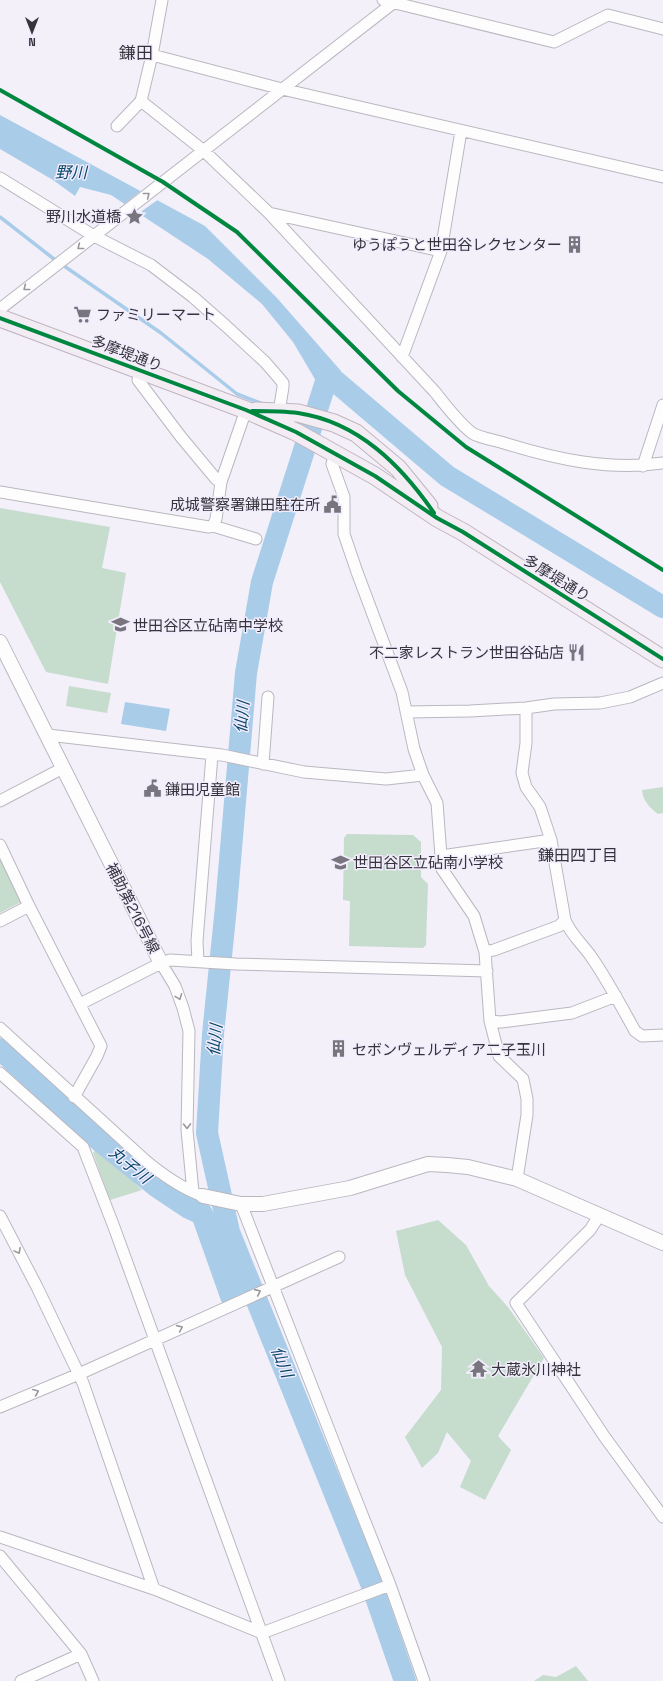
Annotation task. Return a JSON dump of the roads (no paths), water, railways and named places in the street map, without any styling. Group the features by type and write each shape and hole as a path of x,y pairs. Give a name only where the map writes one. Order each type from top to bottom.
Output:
{"main road":[{"name":"多摩堤通り","path":"0,318 140,372 246,410 296,432 376,476 437,518 462,532 663,659"},
{"name":"多摩堤通り","path":"246,410 298,413 334,423 356,433 398,468 425,500 437,518"}],"street":[{"path":"117,126 141,101 152,55 162,0"},
{"path":"0,309 204,151 391,1 554,42 608,15 663,29"},
{"path":"152,55 282,89 663,176"},
{"path":"141,101 204,151 269,212 435,392 451,413 473,433 524,449 572,461 613,466 643,466 663,463"},
{"path":"402,357 441,251 461,131"},
{"path":"0,178 94,236 151,265 193,297 265,362 283,383 279,412"},
{"path":"269,212 441,251"},
{"path":"140,372 138,380 181,437 216,479 221,482"},
{"path":"643,466 663,405"},
{"path":"213,526 216,519 221,482 246,410"},
{"path":"329,450 332,464 344,497 344,534 402,692 414,749 423,775 437,802 442,868 474,916 485,952 488,971 490,1021 499,1056 524,1080 528,1099 527,1115 517,1179"},
{"path":"0,492 209,527 213,526 256,539"},
{"name":"補助第216号線","path":"0,642 48,735 161,963 175,986 183,1008 189,1031 187,1130 198,1194"},
{"path":"406,712 526,708 554,704 600,703 630,697 663,682"},
{"path":"258,763 268,697"},
{"path":"526,708 526,744 522,773 526,787 540,807 551,840 565,920 568,927 590,955 616,996 635,1032 642,1036 663,1035"},
{"path":"48,735 217,755 304,772 386,779 423,775"},
{"path":"201,962 197,941 217,755"},
{"path":"0,801 64,768"},
{"path":"441,856 551,840"},
{"path":"0,845 29,906 101,1046 98,1056 74,1097"},
{"path":"0,921 29,906"},
{"path":"485,952 559,926 565,920"},
{"path":"80,1004 161,963 170,960 236,964 488,971"},
{"path":"490,1021 501,1022 572,1014 616,996"},
{"path":"0,1028 74,1097 166,1178 198,1194 241,1204 263,1204 350,1188 428,1164 468,1167 517,1179 663,1243"},
{"path":"0,1073 83,1147 279,1681"},
{"path":"241,1204 390,1585 424,1681"},
{"path":"0,1216 79,1374 154,1589"},
{"path":"599,1216 590,1230 516,1303 604,1436 663,1517"},
{"path":"0,1407 79,1374 339,1257"},
{"path":"0,1537 154,1589 262,1633 390,1585"},
{"path":"0,1556 81,1654 93,1681"},
{"path":"21,1681 81,1654"}],"water":[{"name":"野川","path":"0,115 205,226 277,298 341,371 319,386 293,342 262,304 208,259 111,195 80,187 75,196 53,180 0,149"},
{"path":"125,702 170,709 166,731 121,724"}],"waterway":[{"path":"0,217 54,259 161,333 237,394 263,404"},
{"path":"321,365 328,375 447,476 663,607"},
{"name":"仙川","path":"328,375 262,582 246,673 226,907 213,1034 207,1133 229,1232 371,1583 405,1681"},
{"name":"丸子川","path":"0,1049 90,1133 156,1186 189,1208 202,1214 231,1296"}],"place":[{"name":"野川水道橋","path":"134,216"},
{"name":"ゆうぽうと世田谷レクセンター","path":"575,244"},
{"name":"ファミリーマート","path":"83,314"},
{"name":"成城警察署鎌田駐在所","path":"333,504"},
{"name":"世田谷区立砧南中学校","path":"120,625"},
{"name":"不二家レストラン世田谷砧店","path":"577,652"},
{"name":"鎌田児童館","path":"152,789"},
{"name":"世田谷区立砧南小学校","path":"340,862"},
{"name":"セボンヴェルディア二子玉川","path":"339,1049"},
{"name":"大蔵氷川神社","path":"478,1369"}],"district":[{"name":"鎌田","path":"136,53"},
{"name":"鎌田四丁目","path":"578,855"}]}
